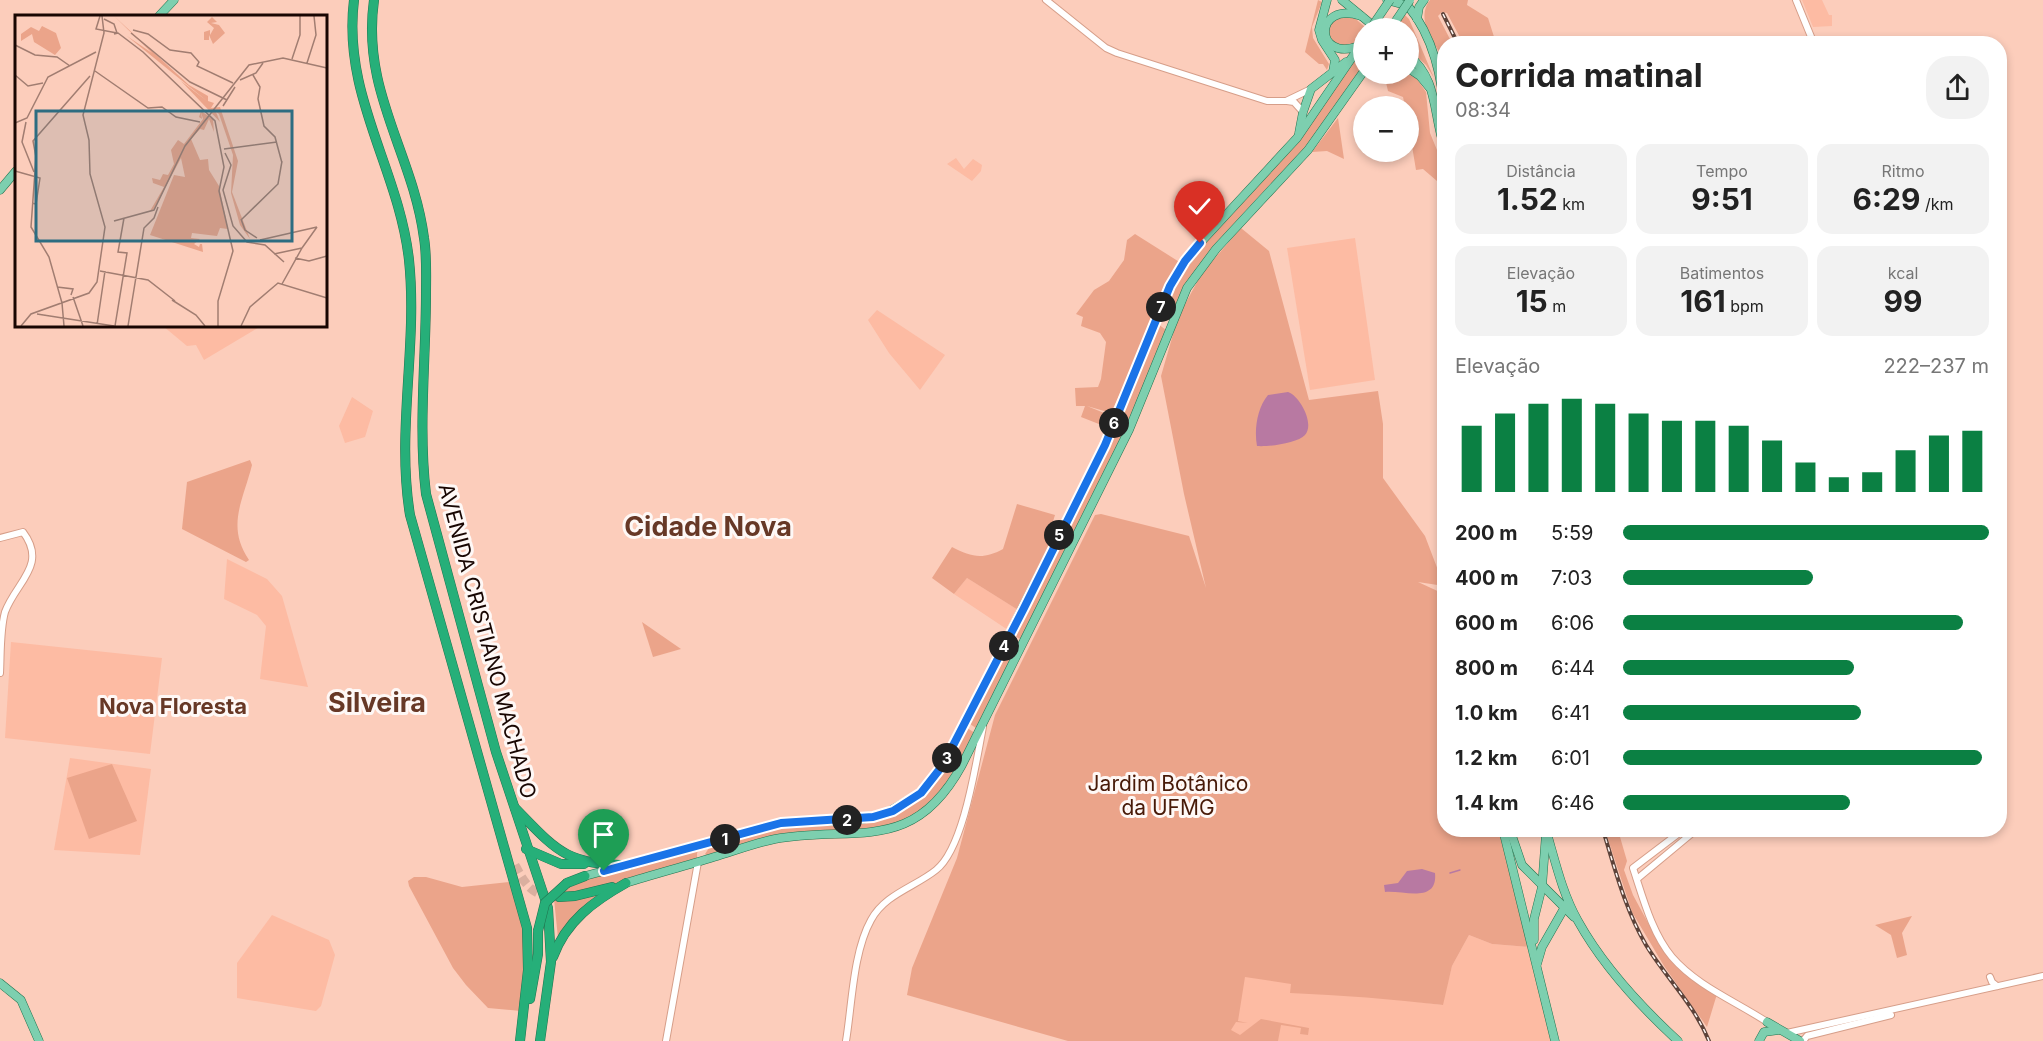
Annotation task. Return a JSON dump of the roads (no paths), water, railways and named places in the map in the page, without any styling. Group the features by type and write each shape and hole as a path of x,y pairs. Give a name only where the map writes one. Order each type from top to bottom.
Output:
{"highway":[{"name":"AVENIDA CRISTIANO MACHADO","path":"354,0 351,33 357,85 396,198 409,262 404,452 410,515 527,928 528,970 521,1037"},
{"name":"AVENIDA CRISTIANO MACHADO","path":"374,0 371,36 377,83 419,212 426,249 423,452 426,494 513,806 526,849 541,882 548,908 551,962 540,1041"},
{"path":"473,736 493,786 515,865"},
{"path":"513,806 557,850 578,860 596,864"},
{"path":"526,849 565,865 630,865"},
{"path":"521,1037 538,954 540,917 550,897 567,883 585,876"},
{"path":"551,962 564,935 582,912 626,883"},
{"path":"559,897 575,896 626,883"}],"main road":[{"path":"160,15 174,0"},
{"path":"1327,0 1319,30 1322,40 1335,60 1333,72"},
{"path":"1342,0 1364,18"},
{"path":"1377,18 1388,0 1409,3 1422,0"},
{"path":"1417,18 1422,0"},
{"path":"1409,3 1416,18"},
{"path":"1398,18 1409,3"},
{"path":"1353,47 1349,49 1335,46 1327,39 1325,28 1328,17 1340,10 1349,10 1361,16"},
{"path":"1419,23 1437,65"},
{"path":"1297,138 1311,89 1352,58"},
{"path":"585,876 789,822 858,820 893,811 921,793 933,780 965,722 1105,445 1170,286 1185,261 1297,138 1352,58"},
{"path":"1419,67 1427,75 1437,113"},
{"path":"1419,76 1433,94"},
{"path":"626,883 773,840 860,835 903,824 932,806 953,782 1129,430 1184,293 1198,271 1308,150 1354,84"},
{"path":"0,190 15,172"},
{"path":"1158,315 1161,321 1171,321"},
{"path":"1154,324 1165,325 1168,330"},
{"path":"1008,638 1018,645 1010,668"},
{"path":"965,722 977,733"},
{"path":"1505,837 1555,1041"},
{"path":"1512,837 1515,849 1525,870 1577,920"},
{"path":"1536,965 1534,919 1545,869 1546,837"},
{"path":"1548,837 1568,900 1577,920 1626,988 1678,1040"},
{"path":"698,862 702,851 715,842"},
{"path":"1525,870 1545,869"},
{"path":"1536,965 1542,947 1568,900"},
{"path":"1560,918 1577,920"},
{"path":"0,983 24,1005 39,1041"},
{"path":"1759,1041 1764,1032 1764,1020"},
{"path":"1764,1020 1802,1041"},
{"path":"1764,1032 1784,1032"}],"street":[{"path":"1046,0 1106,48 1117,53 1267,101 1294,102 1303,112"},
{"path":"1796,0 1811,36"},
{"path":"1286,101 1311,89"},
{"path":"0,538 23,532 30,545 33,562 4,614 0,674"},
{"path":"846,1041 859,957 867,927 888,900 938,869 944,861 959,832 985,719"},
{"path":"977,733 979,745"},
{"path":"1674,837 1633,868 1655,927 1676,960 1695,978 1764,1020"},
{"path":"1636,879 1687,837"},
{"path":"666,1041 698,862"},
{"path":"1990,977 1997,986"},
{"path":"1784,1032 2043,977"},
{"path":"1802,1041 1807,1036 1851,1024 2043,977"}],"waterway":[{"path":"1450,873 1460,870"}],"tunnel":[{"path":"515,865 531,889 548,896"}],"railway":[{"path":"1443,14 1454,36"},
{"path":"1605,837 1621,889 1646,945 1696,1015 1709,1041"}],"district":[{"name":"Cidade Nova","path":"708,527"},
{"name":"Silveira","path":"377,703"},
{"name":"Nova Floresta","path":"173,706"}],"park label":[{"name":"Jardim Botânico da UFMG","path":"1168,796"}]}
